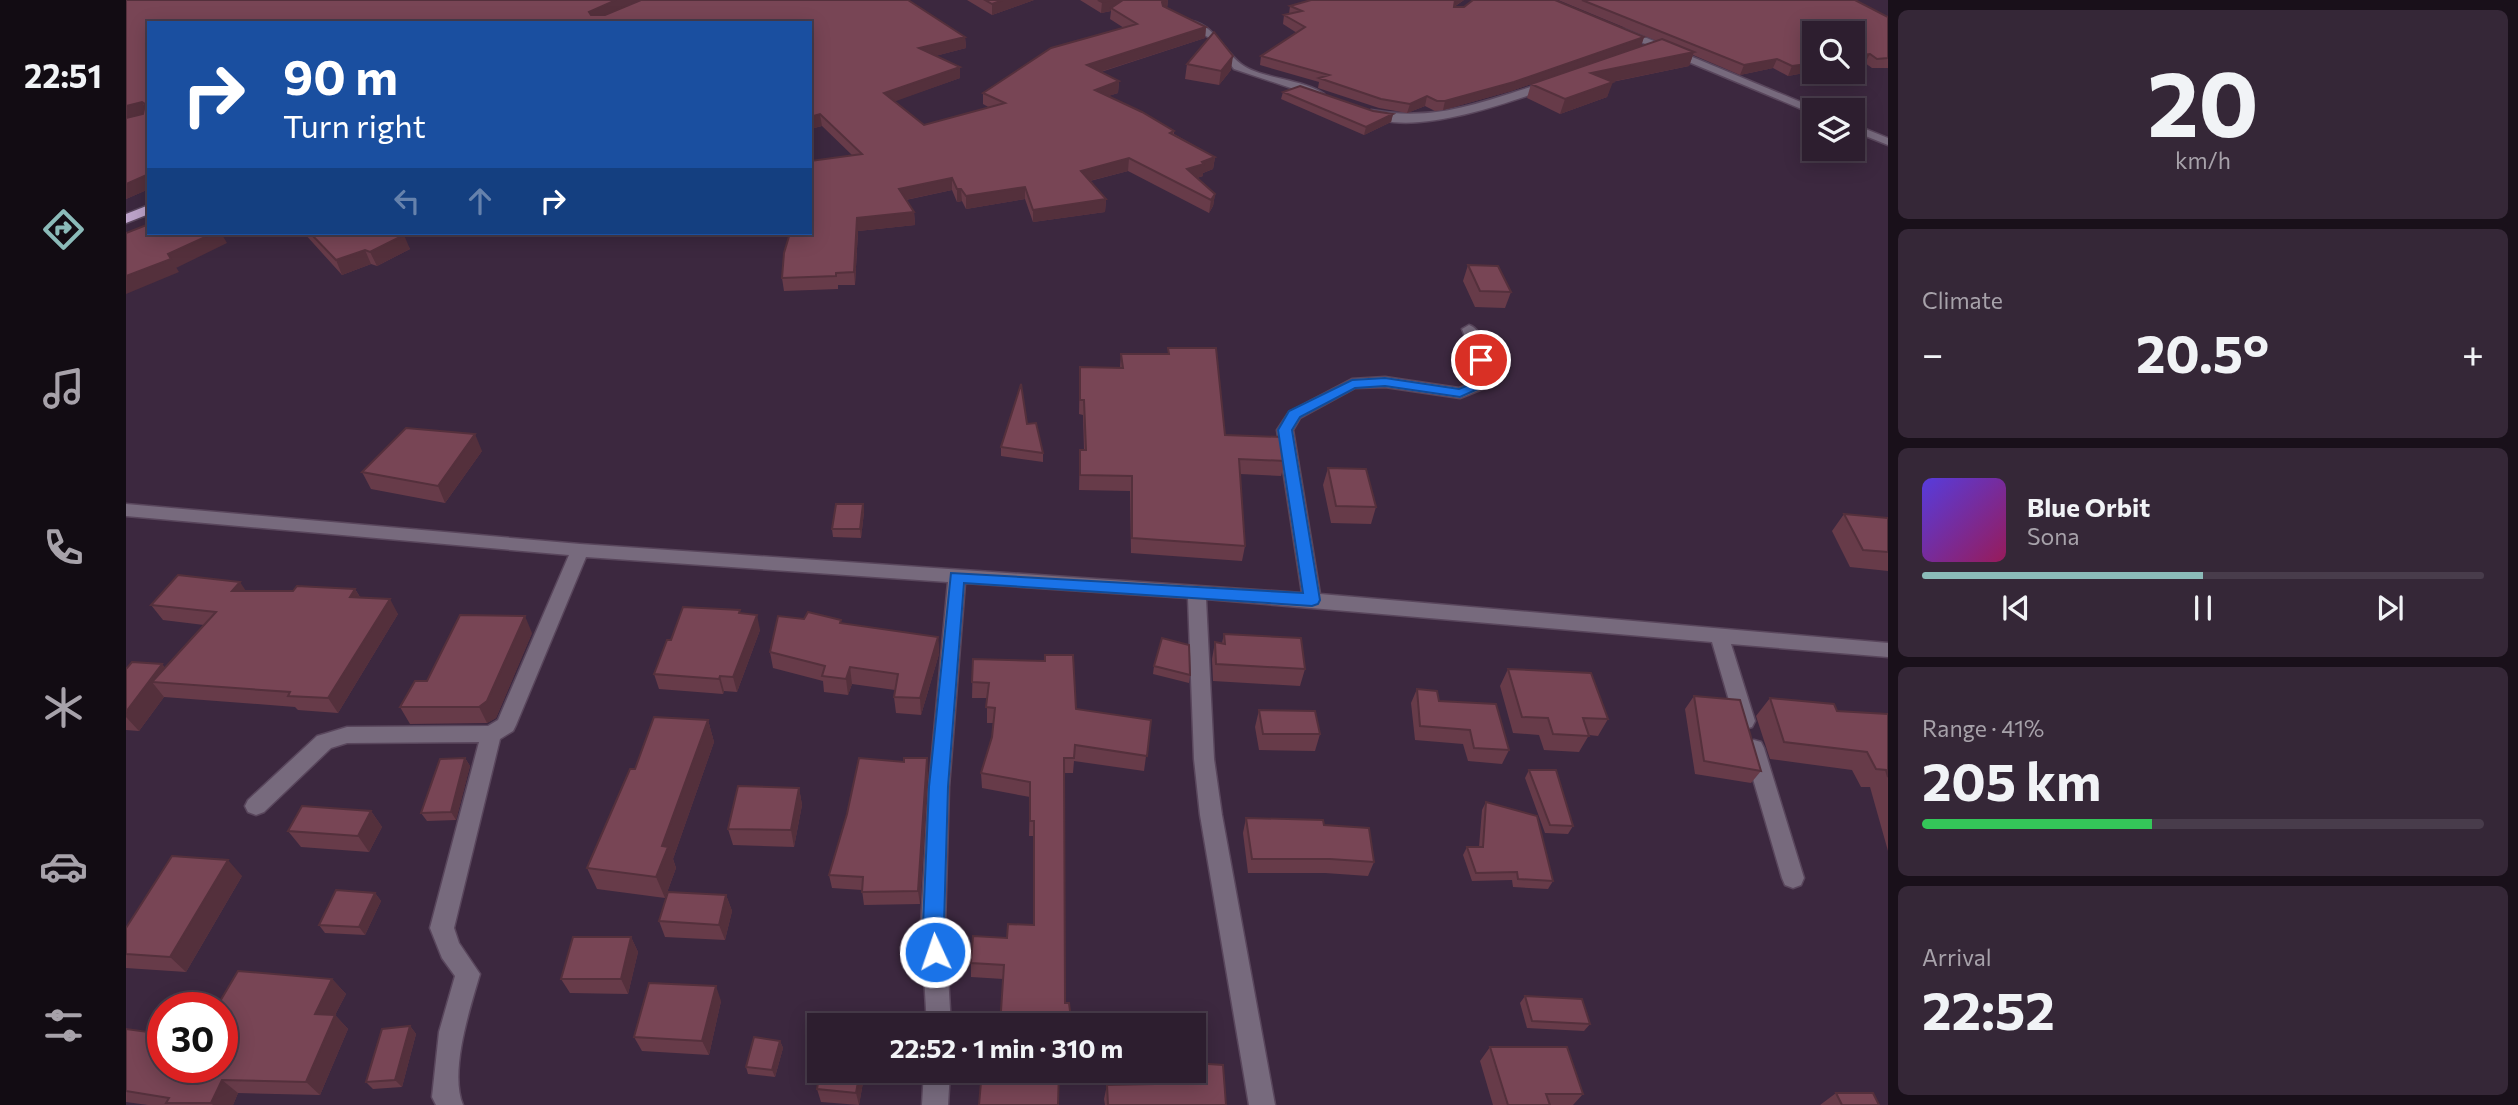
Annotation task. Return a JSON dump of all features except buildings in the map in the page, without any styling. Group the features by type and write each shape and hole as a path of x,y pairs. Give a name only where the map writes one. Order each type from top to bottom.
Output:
{"main road":[{"path":"126,219 147,210"}],"street":[{"path":"1168,14 1213,36 1238,67 1336,99"},
{"path":"1608,25 1802,106"},
{"path":"1646,51 1659,46"},
{"path":"1357,108 1407,119 1443,116 1568,78"},
{"path":"1865,132 1888,142"},
{"path":"1312,600 1285,430 1294,415 1352,384 1385,382 1460,393 1480,385 1481,360 1469,329"},
{"path":"126,510 580,550 1312,600 1888,650"},
{"path":"256,806 324,742 347,735 491,734 506,725 580,550"},
{"path":"938,1013 933,925 937,828 957,577"},
{"path":"1197,593 1203,759 1262,1105"},
{"path":"1720,637 1793,878"},
{"path":"450,1105 445,1097 451,1032 468,974 450,950 442,928 491,734"},
{"path":"935,1105 936,1083"}],"route":[{"path":"935,952 933,925 939,787 957,577 1312,600 1285,430 1294,415 1352,384 1385,382 1460,393 1480,385 1481,360"}]}
